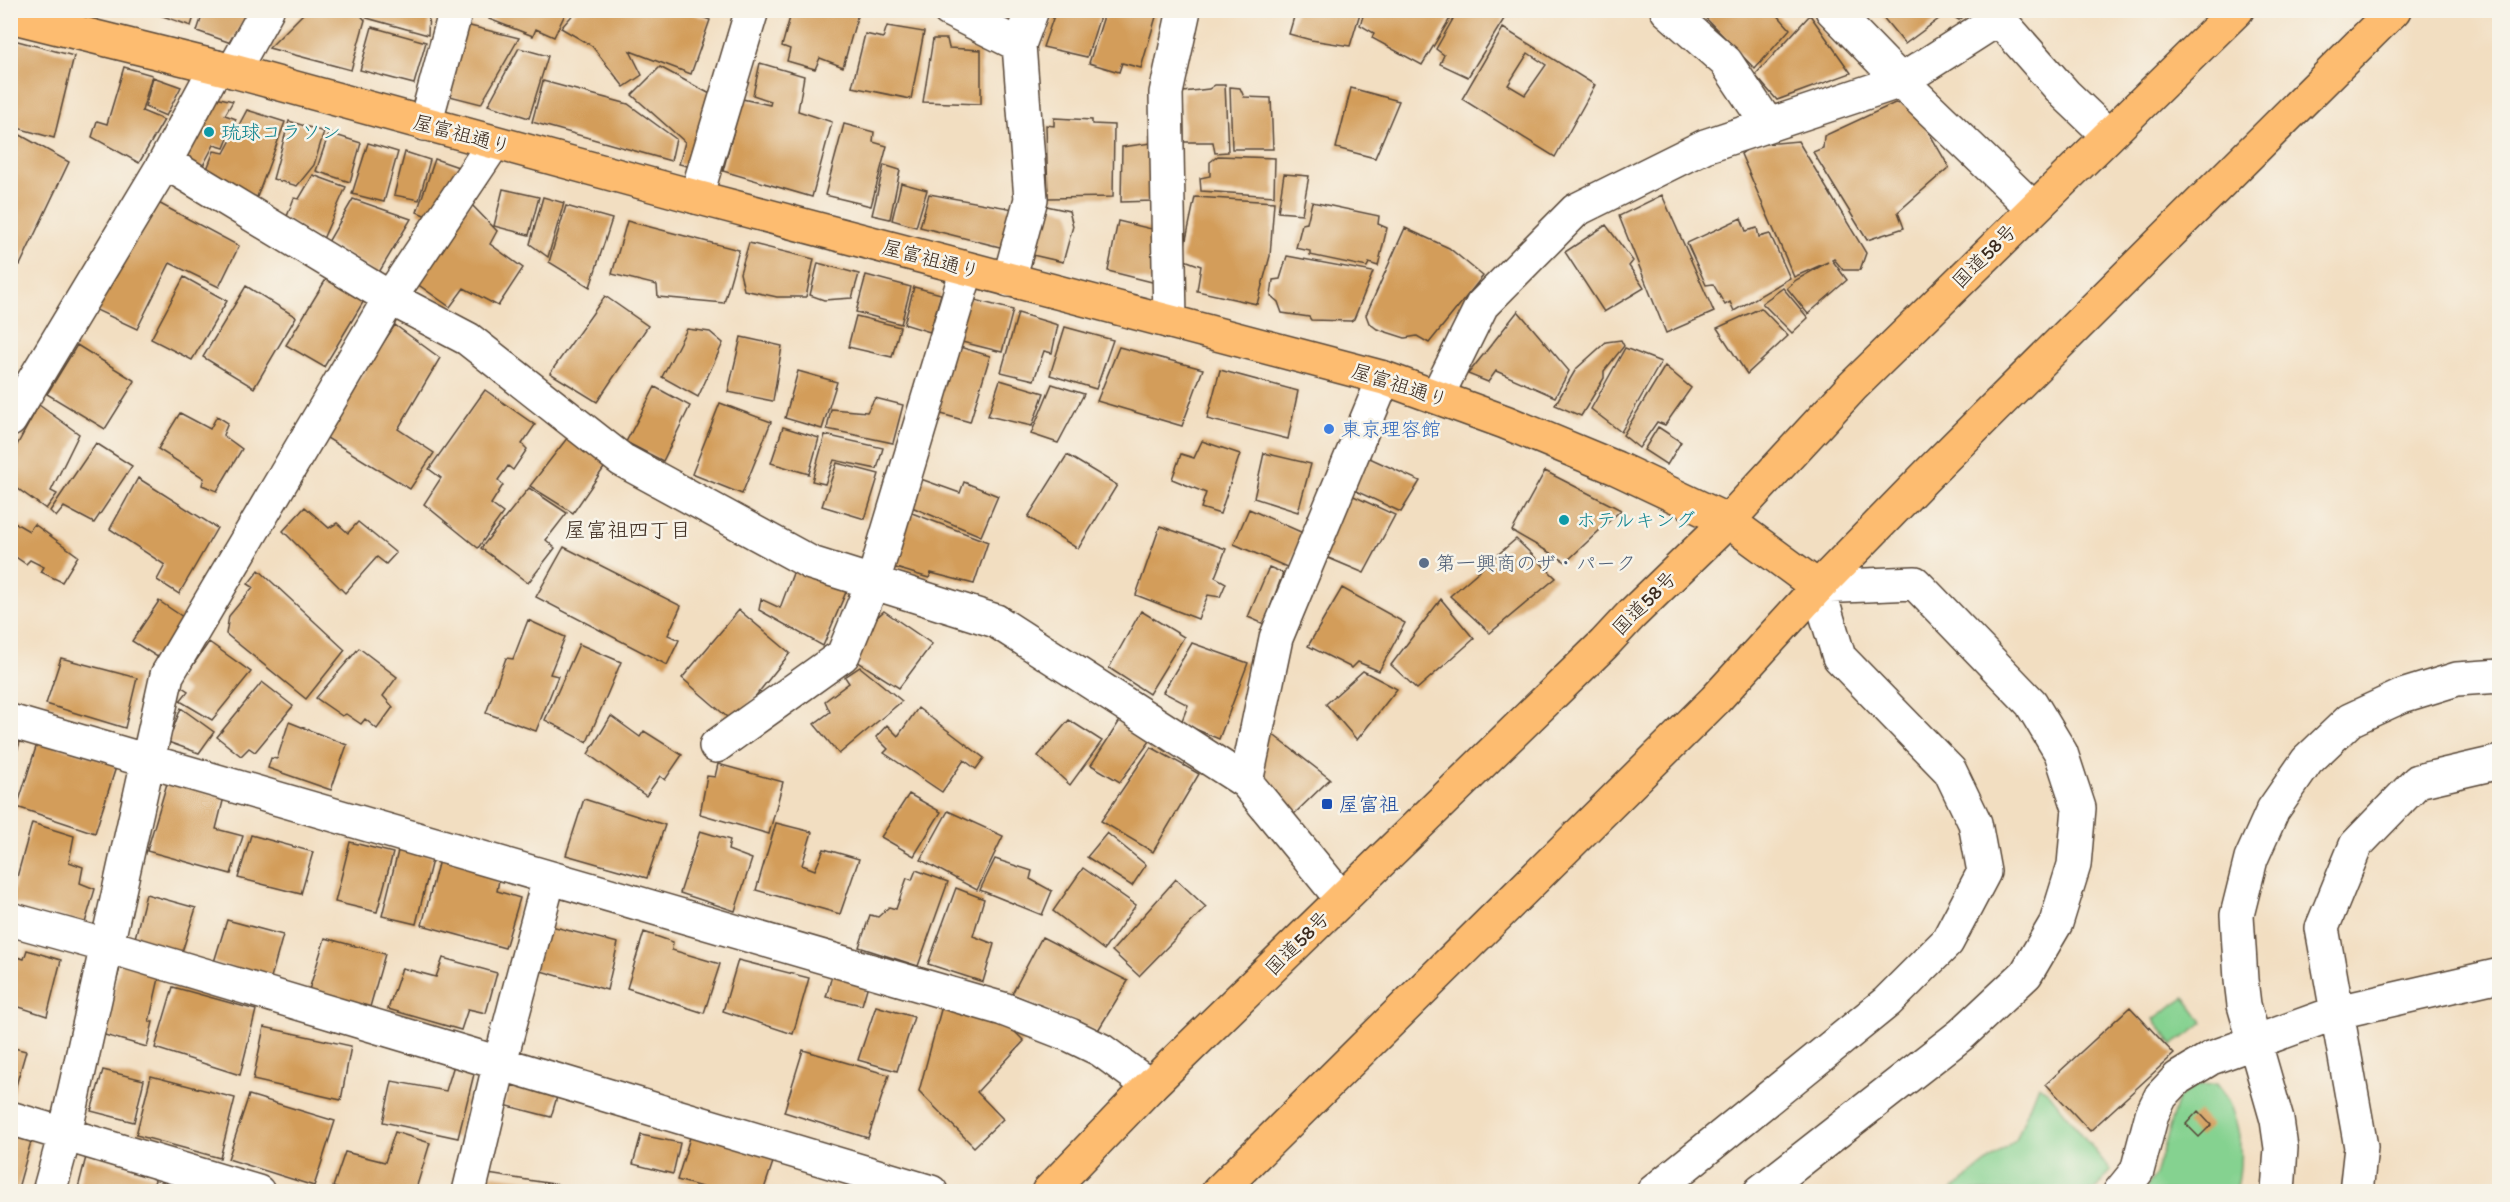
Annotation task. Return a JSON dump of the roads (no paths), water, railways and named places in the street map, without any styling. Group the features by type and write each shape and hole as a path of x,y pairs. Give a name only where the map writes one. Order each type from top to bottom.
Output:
{"main road":[{"name":"国道58号","path":"1048,1191 1150,1086 1728,521 1852,387 2237,10"},
{"path":"1218,1191 1715,700 1818,587 2394,10"},
{"name":"屋富祖通り","path":"10,16 225,69 696,197 1384,378 1437,396 1616,468 1728,521 1818,587"}],"street":[{"path":"10,420 165,162 225,69 267,10"},
{"path":"425,124 456,10"},
{"path":"696,197 752,10"},
{"path":"949,10 1019,45"},
{"path":"1009,280 1031,199 1019,45 1032,10"},
{"path":"1170,322 1166,93 1184,10"},
{"path":"1667,10 1726,62 1768,125"},
{"path":"1832,10 1901,81 2033,208"},
{"path":"1437,396 1482,305 1576,210 1705,146 1901,81 1995,15 2065,94 2108,135"},
{"path":"49,1191 107,946 167,675 390,298 494,143"},
{"path":"165,162 390,298 468,339 622,460 811,562 996,621 1246,782 1341,898"},
{"path":"716,746 843,655 873,582 967,269"},
{"path":"1246,782 1276,638 1384,378"},
{"path":"1653,1191 1887,1002 1947,942 1984,872 1976,823 1950,771 1839,657 1818,587 1915,583 1994,662 2031,703 2061,753 2079,808 2074,865 2056,923 2026,974 1962,1034 1760,1191"},
{"path":"2278,1191 2281,1148 2277,1120 2243,997 2236,915 2251,860 2273,810 2307,761 2350,720 2402,696 2457,679 2499,676"},
{"path":"10,721 1003,1009 1070,1035 1101,1050 1150,1086"},
{"path":"2356,1191 2361,1147 2322,928 2356,845 2418,781 2499,762"},
{"path":"469,1191 500,1062 549,878"},
{"path":"10,919 931,1191"},
{"path":"2120,1191 2137,1171 2152,1114 2161,1096 2178,1078 2211,1058 2338,1012 2499,975"},
{"path":"10,1118 258,1191"}],"place":[{"name":"琉球コラソン","path":"209,132"},
{"name":"東京理容館","path":"1329,429"},
{"name":"ホテルキング","path":"1564,520"},
{"name":"第一興商のザ・パーク","path":"1424,563"},
{"name":"屋富祖","path":"1327,804"}],"district":[{"name":"屋富祖四丁目","path":"628,530"}]}
